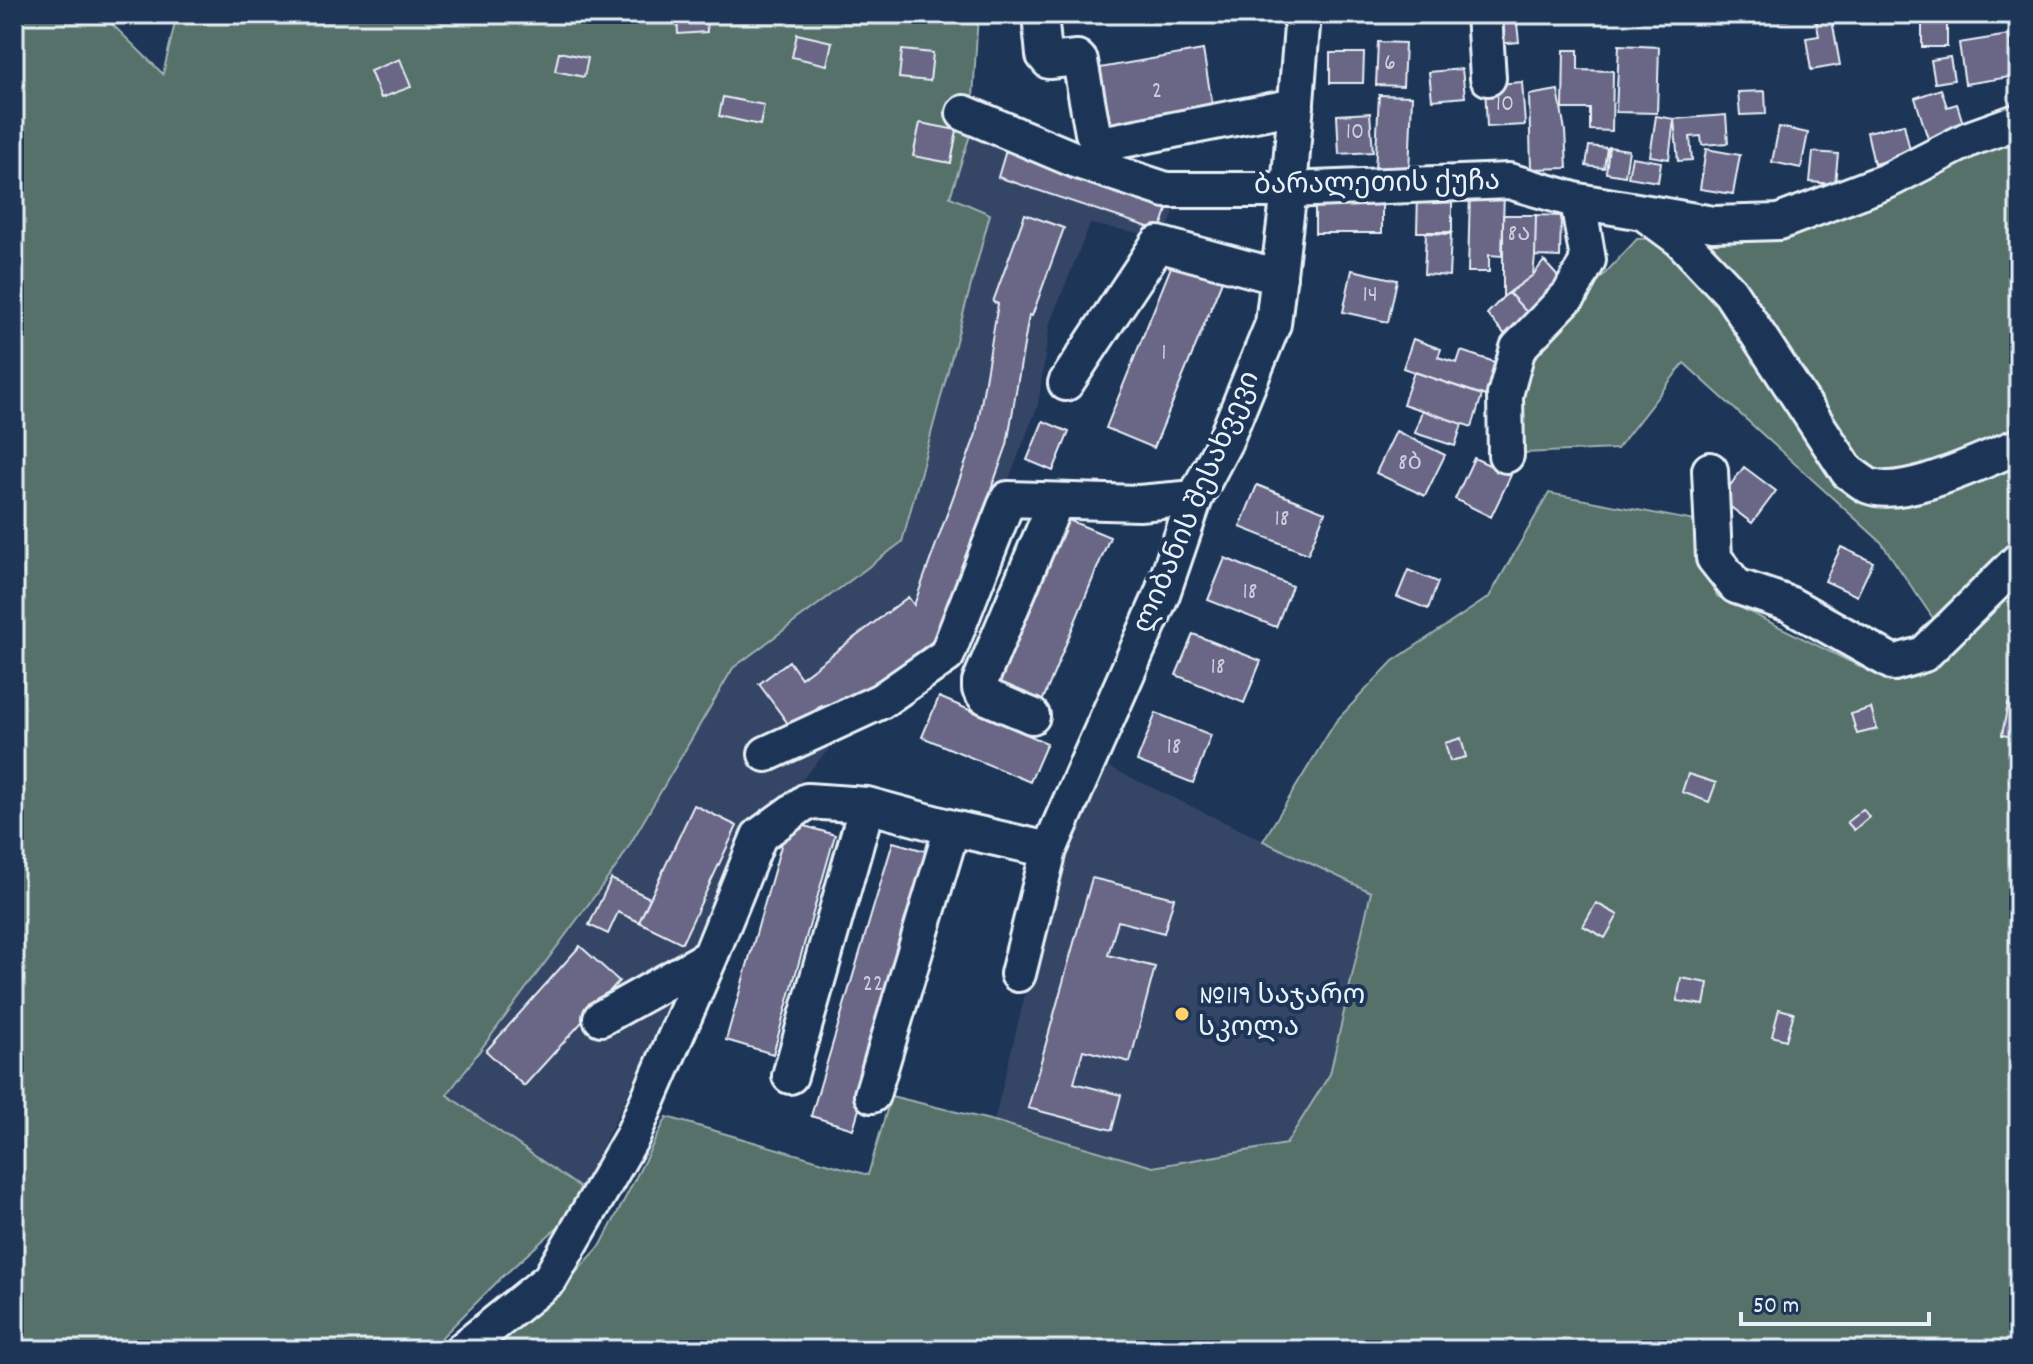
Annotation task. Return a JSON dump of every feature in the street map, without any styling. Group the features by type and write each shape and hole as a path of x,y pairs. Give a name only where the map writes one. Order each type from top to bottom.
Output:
{"street":[{"path":"1040,14 1044,55 1049,61 1077,58 1080,61 1093,133 1104,142 1296,106"},
{"name":"ლიბანის შესახვევი","path":"1018,974 1049,850 1162,594 1195,498 1225,441 1273,324 1289,190 1303,14"},
{"path":"1484,14 1488,78"},
{"name":"ბარალეთის ქუჩა","path":"964,113 1078,161 1166,190 1289,190 1509,181 1578,201 1713,224 1779,222 1887,181 1969,139 2019,121"},
{"path":"1506,455 1505,395 1518,348 1570,294 1588,260 1578,201"},
{"path":"1642,212 1681,240 1730,292 1848,472 1870,486 1891,489 1919,485 2019,446"},
{"path":"1066,383 1158,244 1279,277"},
{"path":"1710,470 1714,558 1736,586 1789,604 1894,663 1924,654 2019,560"},
{"path":"766,754 881,701 947,655 1008,499 1139,503 1195,498"},
{"path":"1032,716 985,696 980,682 1056,501"},
{"path":"462,1350 550,1279 632,1137 759,836 807,801 867,805 1049,850"},
{"path":"790,1076 867,805"},
{"path":"872,1095 952,828"},
{"path":"601,1018 710,957"}],"shaded area":[{"path":"971,132 1178,199 1165,238 1090,224 1050,323 1038,405 942,651 876,696 752,836 582,1189 447,1095 619,863 733,668 902,542 990,214 950,197"},
{"name":"№119 საჯარო სკოლა","path":"1107,766 1371,892 1330,1074 1286,1144 1153,1167 994,1121 1035,954 1067,847"}],"green space":[{"path":"14,14 89,14 109,21 163,74 177,14 978,14 971,132 950,197 990,214 902,542 733,668 619,863 447,1095 582,1189 562,1223 429,1350 14,1350"},
{"path":"2019,135 2019,1350 486,1350 553,1298 601,1245 667,1117 868,1175 891,1096 994,1121 1153,1167 1286,1144 1330,1074 1371,892 1263,841 1336,721 1393,661 1489,597 1549,493 1695,521 1717,596 1877,675 1935,621 1881,542 1684,363 1617,449 1522,453 1517,402 1532,352 1637,239 1777,234 1879,204 1982,147"}],"building":[{"path":"677,14 706,14 707,32 678,34"},
{"path":"1516,14 1519,42 1496,44 1494,15"},
{"path":"1765,14 1787,14 1788,20 1765,21"},
{"path":"1831,14 1840,65 1811,70 1806,38 1819,36 1815,15"},
{"path":"1922,14 1947,14 1947,47 1922,47"},
{"path":"797,34 832,42 827,65 792,57"},
{"path":"2009,35 2016,76 1965,84 1959,43"},
{"path":"1378,42 1405,43 1403,86 1376,85"},
{"path":"1619,45 1659,47 1657,113 1616,112"},
{"path":"902,50 933,53 930,81 899,78"},
{"path":"1203,50 1214,116 1111,134 1100,68"},
{"path":"1564,50 1578,50 1578,70 1613,71 1612,131 1590,130 1590,109 1563,109"},
{"path":"559,52 588,58 584,77 555,71"},
{"path":"1330,53 1364,53 1363,83 1330,83"},
{"path":"1950,57 1954,80 1935,83 1931,60"},
{"path":"400,59 411,87 381,98 370,71"},
{"path":"1462,69 1465,97 1432,100 1429,72"},
{"path":"1522,82 1525,125 1487,127 1485,85"},
{"path":"1941,89 1947,107 1957,104 1966,133 1930,145 1915,98"},
{"path":"1558,90 1567,168 1531,169 1529,95"},
{"path":"1765,91 1766,114 1740,115 1738,92"},
{"path":"1379,95 1412,96 1409,173 1375,171"},
{"path":"723,97 764,105 760,125 719,116"},
{"path":"1370,113 1373,152 1339,154 1337,115"},
{"path":"1726,115 1728,143 1702,145 1701,136 1690,137 1692,160 1678,161 1674,119"},
{"path":"1656,116 1674,119 1669,159 1650,156"},
{"path":"920,123 957,130 951,163 913,156"},
{"path":"1904,124 1911,155 1874,164 1867,132"},
{"path":"1779,127 1808,133 1801,168 1772,162"},
{"path":"1589,146 1607,148 1604,168 1586,166"},
{"path":"1007,147 1170,201 1160,231 998,177"},
{"path":"1609,147 1629,150 1625,176 1606,173"},
{"path":"1706,149 1740,155 1733,194 1700,189"},
{"path":"1813,152 1838,154 1835,184 1810,182"},
{"path":"1632,157 1661,162 1658,182 1628,177"},
{"path":"1470,191 1504,192 1502,256 1489,255 1489,272 1468,272"},
{"path":"1315,193 1382,193 1382,233 1315,233"},
{"path":"1418,195 1452,195 1452,232 1417,232"},
{"path":"1025,214 1064,228 1032,316 1029,315 1007,445 938,637 831,717 822,705 792,729 759,684 789,661 801,678 908,597 914,605 976,434 998,304 993,302"},
{"path":"1503,215 1536,215 1533,275 1503,297"},
{"path":"1536,215 1561,216 1560,257 1535,256"},
{"path":"1426,233 1451,234 1449,276 1424,274"},
{"path":"1544,261 1567,287 1533,319 1509,293 1533,275"},
{"path":"1173,262 1222,281 1154,448 1106,428"},
{"path":"1352,270 1397,280 1388,322 1343,312"},
{"path":"1509,293 1533,319 1509,339 1487,314"},
{"path":"1413,339 1441,349 1438,357 1457,363 1461,351 1507,366 1495,399 1403,368"},
{"path":"1414,372 1482,395 1472,427 1403,404"},
{"path":"1422,410 1462,424 1455,446 1415,433"},
{"path":"1043,421 1069,432 1053,471 1027,460"},
{"path":"1396,431 1445,455 1425,496 1376,473"},
{"path":"1474,458 1511,475 1491,517 1455,499"},
{"path":"1744,467 1776,491 1752,523 1720,499"},
{"path":"1257,485 1325,512 1308,554 1240,527"},
{"path":"1066,519 1110,537 1040,707 996,688"},
{"path":"1841,547 1873,562 1857,596 1825,581"},
{"path":"1225,558 1292,586 1276,627 1208,600"},
{"path":"1408,570 1438,582 1428,609 1397,597"},
{"path":"1193,634 1261,661 1244,703 1176,675"},
{"path":"939,697 1047,743 1030,782 922,737"},
{"path":"2008,704 2019,707 2019,738 2002,735"},
{"path":"1871,708 1877,729 1857,734 1851,714"},
{"path":"1156,713 1211,735 1193,783 1137,761"},
{"path":"1461,738 1466,757 1450,761 1445,743"},
{"path":"1688,774 1716,783 1709,802 1682,792"},
{"path":"694,805 737,826 682,943 639,922"},
{"path":"1863,809 1869,817 1854,830 1847,822"},
{"path":"788,821 835,835 773,1054 726,1040"},
{"path":"893,842 936,854 853,1129 811,1116"},
{"path":"1092,878 1174,898 1164,933 1118,921 1108,955 1155,967 1130,1062 1083,1050 1074,1083 1121,1095 1112,1130 1028,1108"},
{"path":"611,879 650,898 639,922 618,912 608,934 589,925"},
{"path":"1596,903 1618,915 1605,938 1583,926"},
{"path":"580,946 619,981 524,1086 486,1051"},
{"path":"1681,978 1708,983 1704,1005 1677,1001"},
{"path":"1779,1009 1794,1013 1786,1040 1772,1036"}],"place":[{"name":"№119 საჯარო სკოლა","path":"1182,1014"}]}
